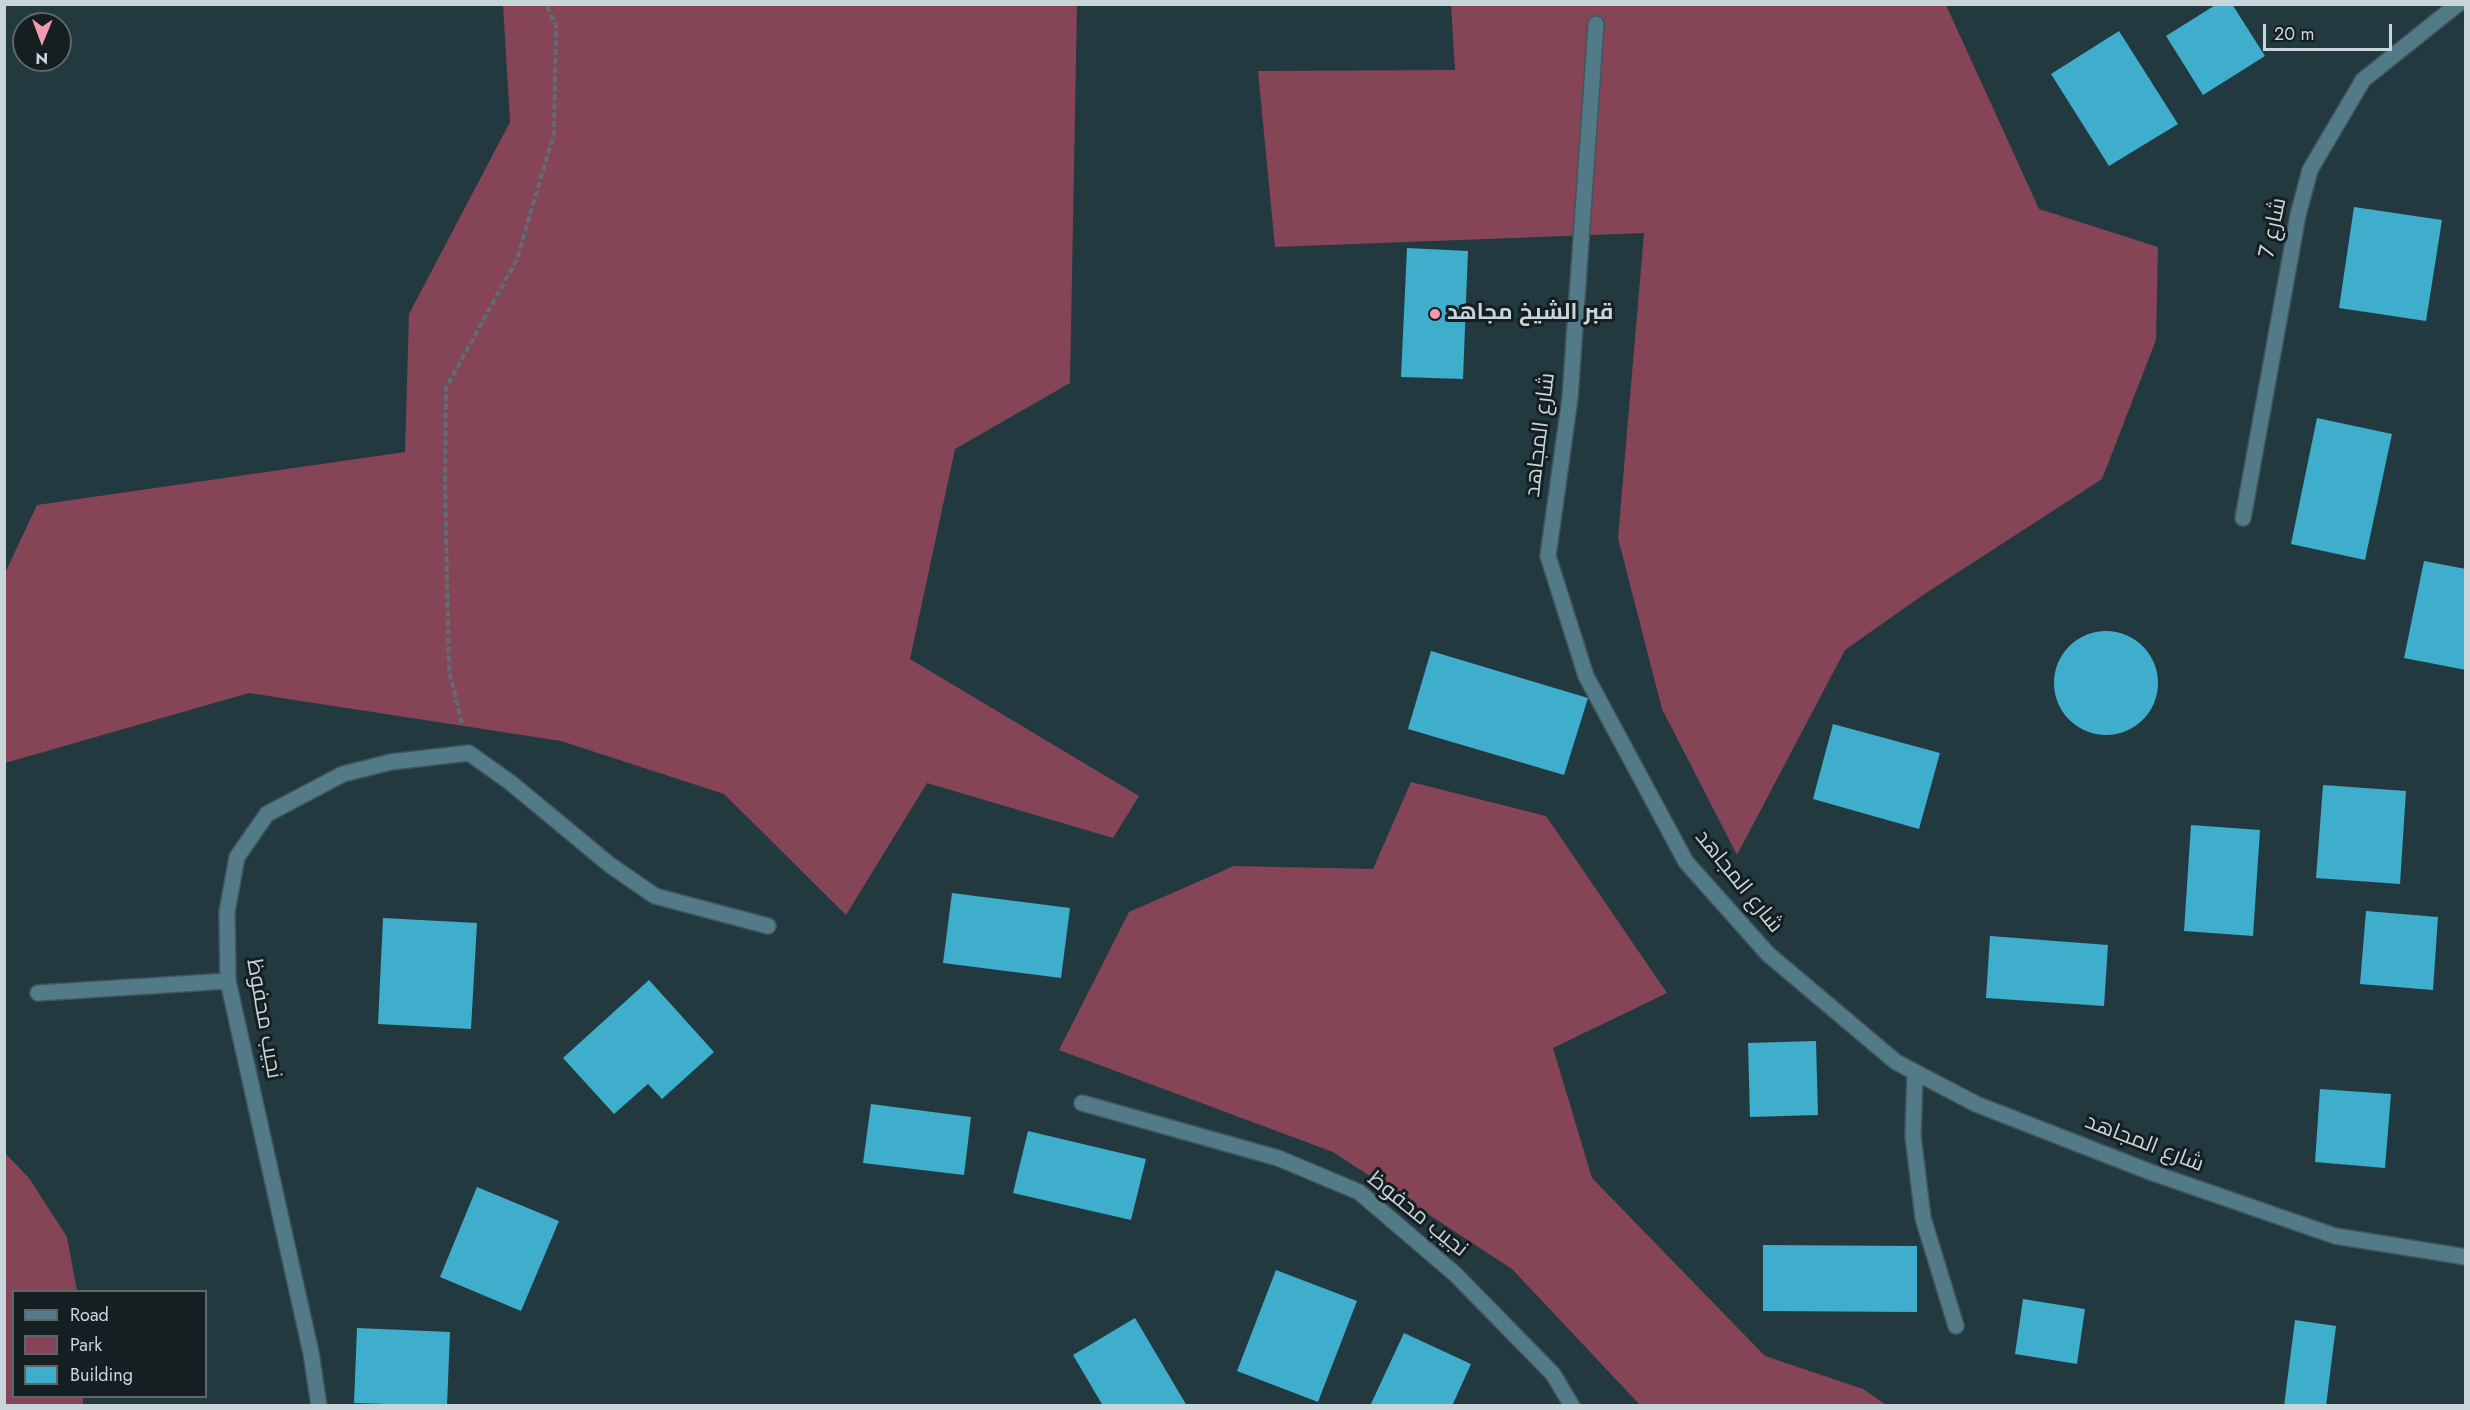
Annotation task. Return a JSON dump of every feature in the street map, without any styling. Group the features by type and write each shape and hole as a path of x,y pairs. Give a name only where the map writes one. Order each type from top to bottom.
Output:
{"street":[{"name":"شارع 7","path":"2243,518 2298,215 2310,170 2364,81 2458,4"},
{"name":"شارع المجاهد","path":"1596,24 1570,398 1548,556 1586,676 1686,862 1768,954 1896,1062 1976,1104 2153,1173 2335,1236 2466,1257"},
{"path":"470,753 511,783 610,865 655,896 768,926"},
{"name":"نجيب محفوظ","path":"319,1406 311,1353 228,981 227,912 237,857 267,814 343,774 391,762 470,753"},
{"path":"38,993 228,981"},
{"path":"1915,1073 1913,1136 1923,1218 1956,1326"},
{"name":"نجيب محفوظ","path":"1082,1103 1278,1158 1359,1192 1463,1282 1553,1374 1572,1406"}],"path":[{"path":"470,753 448,671 446,388 518,259 554,133 556,26 546,4"}],"green space":[{"path":"503,5 1077,5 1070,383 955,449 910,659 1139,796 1113,838 927,783 846,915 724,794 561,741 249,693 5,763 5,573 37,505 405,452 409,314 510,122"},
{"path":"1451,5 1946,5 2039,209 2158,247 2156,340 2102,479 1923,595 1845,650 1737,855 1662,709 1618,538 1644,233 1275,247 1258,71 1455,70"},
{"path":"1411,782 1546,816 1667,993 1553,1048 1592,1178 1765,1356 1863,1389 1886,1405 1640,1405 1512,1269 1333,1152 1059,1050 1129,912 1234,866 1373,869"},
{"path":"4,1152 29,1178 67,1237 77,1290 12,1290 12,1398 83,1398 83,1405 5,1405"}],"building":[{"path":"2217,4 2232,4 2265,56 2203,95 2166,36"},
{"path":"2119,31 2178,124 2109,166 2051,74"},
{"path":"2354,207 2442,220 2426,321 2339,308"},
{"name":"قبر الشيخ مجاهد","path":"1407,248 1468,251 1463,379 1401,377"},
{"path":"2317,418 2392,434 2365,560 2291,544"},
{"path":"2424,561 2466,569 2466,670 2404,658"},
{"path":"2106,631 2126,635 2135,640 2149,654 2154,663 2158,683 2154,703 2149,712 2135,726 2126,731 2106,735 2086,731 2077,726 2063,712 2058,703 2054,683 2058,663 2063,654 2077,640 2086,635"},
{"path":"1431,651 1588,698 1564,775 1408,729"},
{"path":"1833,724 1940,753 1919,829 1813,799"},
{"path":"2323,785 2406,791 2400,884 2316,878"},
{"path":"2191,825 2260,830 2253,936 2184,931"},
{"path":"952,893 1070,908 1061,978 943,963"},
{"path":"2366,911 2438,917 2433,990 2360,984"},
{"path":"383,918 477,923 471,1029 378,1024"},
{"path":"1990,936 2108,945 2104,1006 1986,998"},
{"path":"649,980 714,1052 662,1099 648,1084 614,1114 563,1058"},
{"path":"1816,1041 1818,1115 1750,1117 1748,1043"},
{"path":"2320,1089 2391,1094 2385,1168 2315,1162"},
{"path":"871,1104 971,1117 964,1175 863,1163"},
{"path":"1028,1131 1146,1159 1131,1220 1013,1193"},
{"path":"477,1187 559,1221 521,1311 440,1277"},
{"path":"1763,1245 1917,1246 1917,1312 1763,1311"},
{"path":"1276,1270 1357,1301 1318,1402 1237,1371"},
{"path":"2023,1299 2085,1309 2077,1364 2015,1354"},
{"path":"1135,1318 1187,1406 1103,1406 1073,1355"},
{"path":"2295,1320 2336,1326 2326,1406 2284,1406"},
{"path":"357,1328 450,1332 447,1406 354,1403"},
{"path":"1404,1333 1471,1364 1452,1406 1370,1406"}],"place":[{"name":"قبر الشيخ مجاهد","path":"1435,314"}]}
